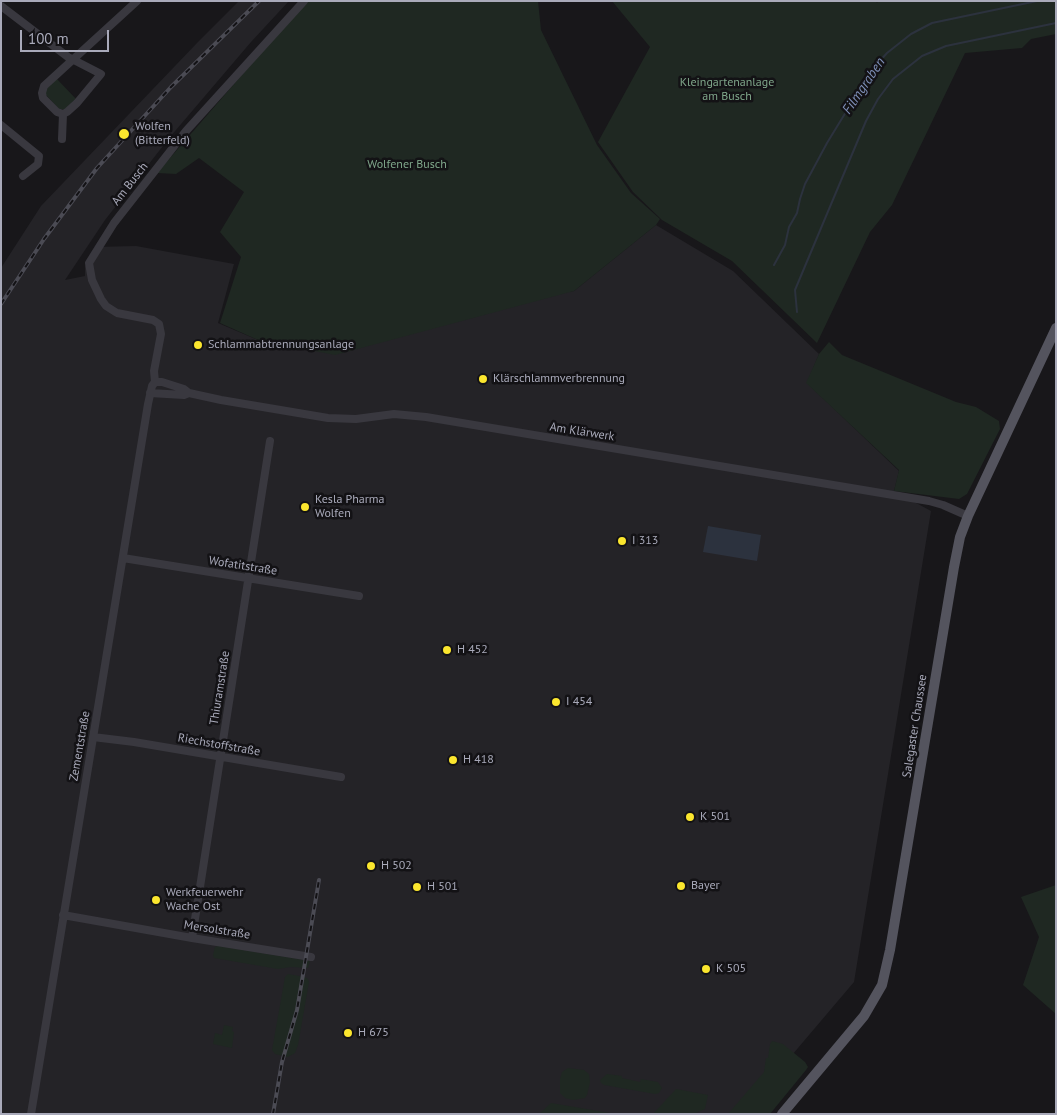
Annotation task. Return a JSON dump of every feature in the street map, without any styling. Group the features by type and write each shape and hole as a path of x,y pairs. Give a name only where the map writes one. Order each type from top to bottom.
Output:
{"main road":[{"name":"Salegaster Chaussee","path":"782,1114 864,1016 876,998 884,980 960,537 1056,328"}],"street":[{"path":"1,6 73,60 101,74 77,103 62,114 57,112 44,98 42,89 73,60 137,1"},
{"name":"Am Busch","path":"155,382 154,371 161,334 159,324 149,319 117,313 106,306 91,276 89,268 91,259 114,223 186,131 304,1"},
{"path":"62,114 62,139"},
{"path":"1,125 37,153 40,158 40,162 23,176"},
{"name":"Zementstraße","path":"31,1114 150,393 155,382"},
{"name":"Am Klärwerk","path":"155,382 162,382 189,393 335,419 356,419 390,414 417,416 929,501 968,516"},
{"name":"Am Klärwerk","path":"150,393 184,395 189,393"},
{"name":"Thiuramstraße","path":"192,938 270,441"},
{"name":"Wofatitstraße","path":"123,558 359,596"},
{"name":"Riechstoffstraße","path":"93,737 221,756 341,777"},
{"name":"Mersolstraße","path":"63,915 192,938 310,956"}],"shaded area":[{"path":"239,1 289,1 251,42 170,137 105,220 65,280 85,276 85,266 95,247 136,246 234,264 218,323 258,340 574,291 656,225 733,271 819,354 807,383 899,471 894,491 931,511 854,982 742,1114 1,1114 1,268 41,206"}],"green space":[{"name":"Wolfener Busch","path":"306,1 538,1 541,30 597,145 631,193 660,219 656,225 574,291 335,355 258,340 220,323 241,257 220,232 244,192 199,158 176,174 157,173"},
{"name":"Kleingartenanlage am Busch","path":"612,1 876,1 877,3 878,1 1056,1 1056,34 1031,39 1022,48 965,53 892,205 870,232 817,343 732,261 662,220 633,192 598,142 650,47"},
{"path":"57,79 76,99 65,109 60,110 46,95 46,89"},
{"path":"829,342 842,355 956,402 976,407 999,421 1000,429 967,494 959,499 894,491 899,470 806,383 819,354"},
{"path":"1056,885 1056,1014 1023,985 1039,937 1021,897"},
{"path":"215,947 310,961 308,968 291,967 278,969 214,958"},
{"path":"288,974 305,977 309,982 298,1045 295,1053 288,1057 275,1054 272,1050 285,977"},
{"path":"224,1025 233,1027 232,1048 213,1044 215,1033 222,1035"},
{"path":"772,1041 783,1044 805,1062 808,1067 770,1114 728,1114 764,1072 766,1058 768,1058"},
{"path":"568,1068 584,1070 589,1074 590,1082 585,1098 573,1100 565,1098 560,1093 562,1072"},
{"path":"607,1074 622,1076 622,1078 640,1082 641,1079 658,1082 662,1088 659,1093 655,1094 604,1085 600,1080"},
{"path":"676,1089 708,1095 705,1109 694,1114 653,1114"},
{"path":"551,1103 616,1114 539,1114"}],"water":[{"path":"708,526 761,535 757,561 703,552"}],"waterway":[{"name":"Filmgraben","path":"774,265 785,245 789,227 797,213 805,184 827,143 871,71 887,53 911,34 932,23 1037,1"},
{"path":"797,312 795,290 866,121 878,99 893,79 922,56 946,46 1056,23"}],"railway":[{"path":"1,304 44,239 97,168 171,87 259,1"},
{"path":"273,1114 282,1062 297,1010 319,880"}],"place":[{"name":"Wolfen (Bitterfeld)","path":"124,134"},
{"name":"Schlammabtrennungsanlage","path":"198,345"},
{"name":"Klärschlammverbrennung","path":"483,379"},
{"name":"Kesla Pharma Wolfen","path":"305,507"},
{"name":"I 313","path":"622,541"},
{"name":"H 452","path":"447,650"},
{"name":"I 454","path":"556,702"},
{"name":"H 418","path":"453,760"},
{"name":"K 501","path":"690,817"},
{"name":"H 502","path":"371,866"},
{"name":"Bayer","path":"681,886"},
{"name":"H 501","path":"417,887"},
{"name":"Werkfeuerwehr Wache Ost","path":"156,900"},
{"name":"K 505","path":"706,969"},
{"name":"H 675","path":"348,1033"}]}
